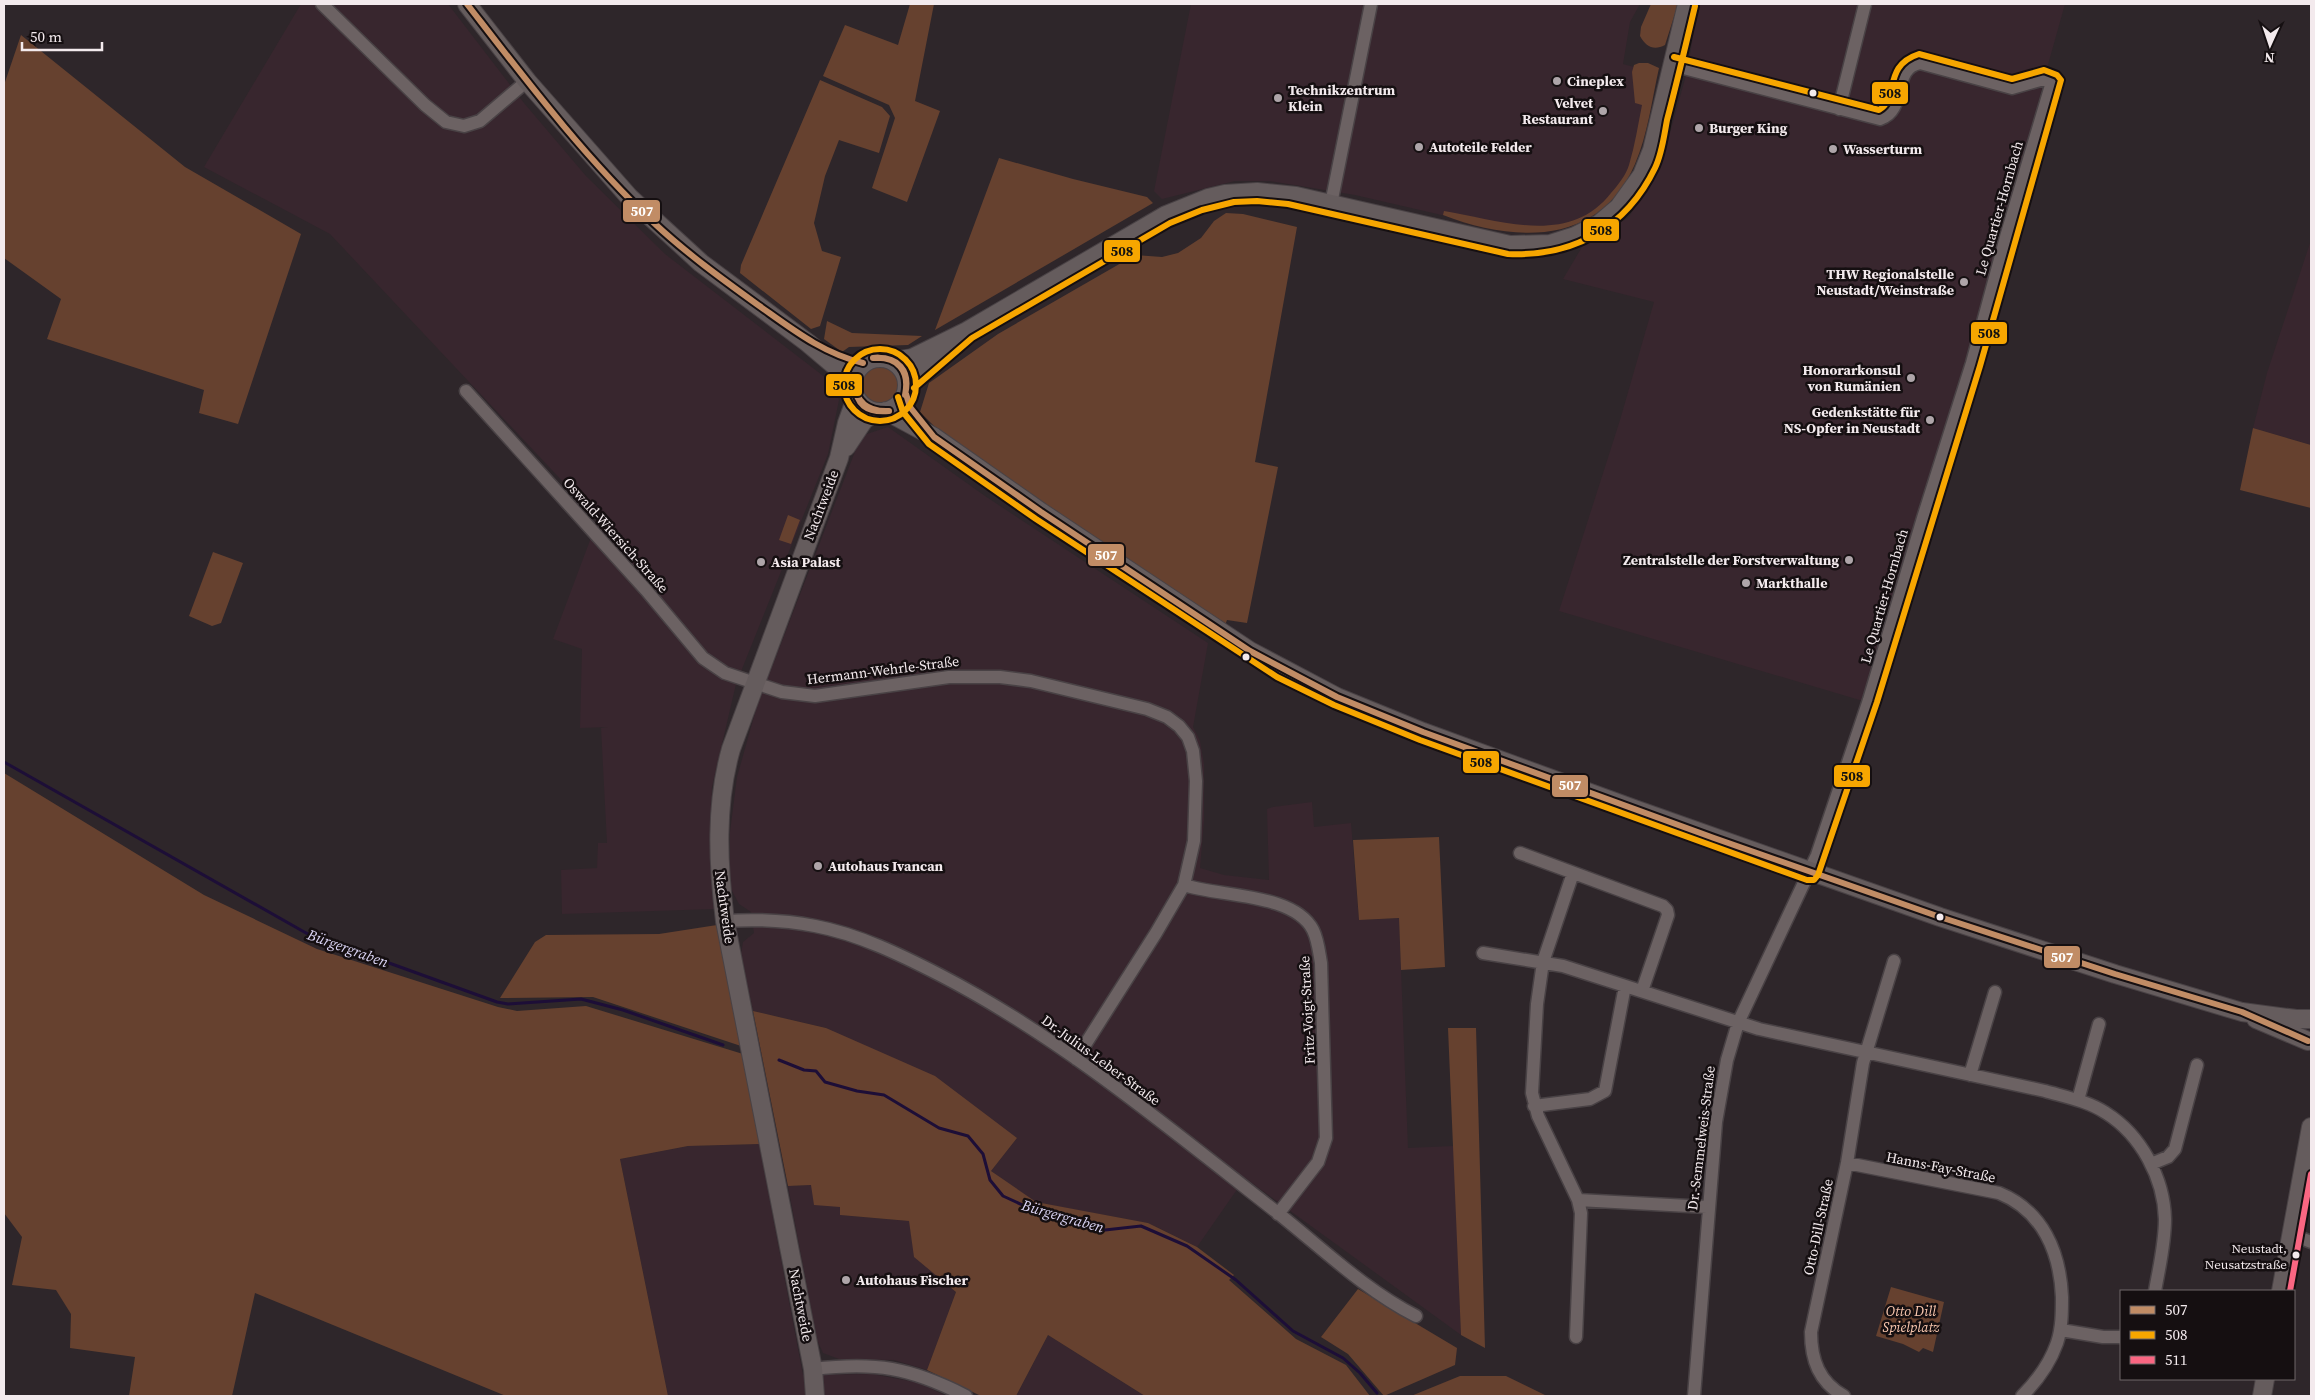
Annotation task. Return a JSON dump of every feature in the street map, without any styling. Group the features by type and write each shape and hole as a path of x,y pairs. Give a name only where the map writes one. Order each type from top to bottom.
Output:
{"street":[{"path":"322,4 425,105 446,122 464,126 480,121 527,81"},
{"path":"467,4 527,81 606,174 654,222 702,263 808,343 854,389 866,408 881,412 934,437 1058,523 1281,669 1336,697 1423,732 1810,872 2114,974 2242,1012 2311,1020 2307,1034 2310,1044"},
{"path":"1331,204 1371,4"},
{"path":"854,389 857,370 863,363 877,357 894,361 912,358 967,331 1166,215 1195,202 1225,194 1256,192 1283,194 1510,246 1550,244 1575,236 1609,216 1628,197 1639,181 1652,150 1688,4"},
{"path":"1839,109 1865,4"},
{"name":"Le Quartier-Hornbach","path":"1672,65 1880,118 1889,116 1894,110 1905,71 1911,64 1920,62 2012,88 2044,79 2052,82 2006,237 1972,363 1923,518 1869,700 1810,872"},
{"path":"881,412 896,407 915,373 967,331"},
{"path":"808,343 863,363"},
{"path":"894,361 904,371 910,407 934,437"},
{"name":"Nachtweide","path":"815,1396 813,1369 725,921 719,865 724,780 734,740 838,458 854,389"},
{"name":"Oswald-Wiersich-Straße","path":"466,391 646,590 703,658 725,673 754,683"},
{"name":"Nachtweide","path":"838,458 861,423 881,412"},
{"name":"Hermann-Wehrle-Straße","path":"754,683 782,692 815,696 949,677 1000,677 1031,681 1147,709 1167,717 1179,726 1188,737 1194,751 1196,768 1194,841 1184,884 1156,934 1076,1059"},
{"path":"1520,853 1667,910 1668,915 1642,991"},
{"name":"Dr.-Semmelweis-Straße","path":"1694,1396 1707,1207 1719,1098 1738,1023 1810,872"},
{"path":"1573,873 1543,962 1537,1004 1532,1082 1534,1106 1578,1200 1582,1231 1576,1337"},
{"name":"Fritz-Voigt-Straße","path":"1184,884 1289,908 1306,921 1313,930 1318,947 1321,963 1326,1138 1318,1162 1278,1214"},
{"name":"Dr.-Julius-Leber-Straße","path":"725,921 762,919 791,922 826,929 874,945 913,961 984,998 1076,1059 1278,1214 1382,1298 1416,1316"},
{"path":"1483,952 1563,966 1738,1023 2078,1100 2106,1113 2119,1123 2141,1146 2159,1184 2165,1218 2162,1254 2155,1290"},
{"name":"Otto-Dill-Straße","path":"1844,1396 1833,1390 1821,1376 1812,1354 1812,1332 1847,1163 1865,1052 1894,961"},
{"path":"1534,1106 1590,1099 1605,1091 1625,986"},
{"path":"1970,1075 1994,992"},
{"path":"2242,1012 2310,1044"},
{"path":"2078,1100 2099,1024"},
{"path":"2151,1164 2168,1157 2175,1149 2197,1065"},
{"path":"2281,1290 2311,1126"},
{"name":"Hanns-Fay-Straße","path":"1847,1163 1988,1191 2007,1197 2022,1206 2045,1230 2056,1258 2062,1294 2061,1330 2046,1366 2022,1396"},
{"path":"1578,1200 1707,1207"},
{"path":"2291,1234 2311,1242"},
{"path":"2061,1330 2103,1338 2120,1337"},
{"path":"813,1369 850,1366 901,1369 940,1383 966,1396"},
{"path":"2262,1396 2265,1380"}],"shaded area":[{"path":"301,4 448,4 524,103 586,176 665,254 835,385 839,400 828,454 736,684 712,787 710,857 715,909 562,914 561,870 597,868 598,843 607,843 601,728 608,727 580,728 582,649 553,639 598,519 330,234 204,167"},
{"path":"1191,4 1640,4 1630,22 1623,64 1653,72 1630,171 1600,209 1580,221 1554,230 1511,231 1355,195 1270,181 1235,181 1162,199 1154,191"},
{"path":"1698,4 2065,4 2044,79 1975,371 1873,704 1559,611 1620,420 1654,302 1563,279 1582,247 1629,217 1662,162 1688,68"},
{"path":"2311,240 2311,445 2253,428 2267,373"},
{"path":"888,427 985,496 1208,643 1193,727 1200,741 1204,764 1204,821 1200,868 1224,875 1269,880 1267,809 1273,807 1312,802 1314,827 1351,823 1359,920 1399,918 1408,1148 1454,1146 1461,1335 1245,1178 1197,1247 1148,1223 1034,1202 991,1171 1017,1138 826,1028 753,1011 741,954 743,942 754,933 751,912 739,904 730,887 730,832 737,777 757,706 861,436"},
{"path":"759,1144 803,1375 872,1374 920,1383 946,1396 668,1396 620,1159 688,1146"},
{"path":"811,1185 841,1208 841,1215 909,1221 915,1257 956,1292 927,1370 894,1360 839,1359 823,1353 817,1340 788,1186"},
{"path":"1048,1335 1145,1396 1016,1396"}],"green space":[{"path":"910,4 934,4 915,101 940,111 907,202 872,188 895,118 889,105 823,76 845,25 898,45"},
{"path":"1651,4 1678,4 1665,45 1657,48 1645,43 1640,36 1641,27"},
{"path":"21,35 185,167 301,234 238,424 199,413 204,390 47,339 61,299 4,258 4,85"},
{"path":"1648,63 1659,68 1646,129 1635,164 1620,191 1600,210 1578,224 1553,231 1526,233 1470,224 1443,215 1444,211 1533,226 1554,225 1575,220 1594,210 1616,187 1629,165 1642,105 1635,103 1632,72 1634,65"},
{"path":"820,80 882,107 890,116 879,153 839,140 825,176 814,223 822,251 841,257 820,326 811,329 740,273 741,265"},
{"path":"999,158 1147,197 1153,203 935,330"},
{"path":"1226,213 1243,214 1297,227 1255,462 1278,467 1247,623 1227,620 1224,628 938,430 920,412 929,383 998,334 1135,255 1162,257 1178,253 1201,238 1214,221"},
{"path":"827,321 852,333 922,336 908,345 849,347 842,352 824,339"},
{"path":"879,363 891,367 897,373 901,385 897,397 891,403 879,407 867,403 861,397 857,385 861,373 867,367"},
{"path":"2253,428 2311,445 2311,508 2240,490"},
{"path":"788,515 800,520 791,544 779,540"},
{"path":"213,552 243,563 221,623 212,626 189,616"},
{"path":"4,773 204,895 317,949 498,1007 517,1011 586,1006 743,1054 760,1144 688,1146 620,1159 668,1396 506,1396 255,1293 232,1396 129,1396 135,1357 70,1348 71,1314 56,1290 12,1285 22,1237 4,1213"},
{"path":"1439,837 1445,967 1401,970 1399,918 1359,920 1353,840"},
{"path":"717,925 741,1046 593,997 500,998 535,942 546,935 659,934"},
{"path":"753,1011 826,1028 935,1076 1017,1138 991,1171 1036,1202 1148,1223 1197,1247 1234,1275 1229,1280 1296,1339 1346,1365 1370,1396 1145,1396 1048,1335 1016,1396 981,1396 927,1370 956,1292 914,1257 909,1221 840,1215 840,1207 814,1205 811,1185 788,1186"},
{"path":"1448,1028 1476,1028 1485,1348 1461,1335"},
{"name":"Otto Dill Spielplatz","path":"1891,1287 1944,1302 1933,1352 1923,1348 1919,1352 1903,1344 1876,1336"},
{"path":"1358,1289 1457,1348 1455,1365 1384,1396 1348,1354 1321,1337"},
{"path":"1460,1376 1506,1376 1547,1396 1411,1396"}],"waterway":[{"name":"Bürgergraben","path":"4,762 306,933 497,1002 508,1004 581,999 623,1010 723,1045"},
{"name":"Bürgergraben","path":"779,1060 804,1070 816,1071 825,1082 857,1091 884,1095 939,1128 968,1136 983,1154 990,1180 1003,1196 1029,1208 1064,1216 1105,1230 1141,1226 1187,1246 1236,1280 1293,1331 1343,1358 1360,1373 1377,1393"}],"transit line":[{"name":"507","path":"467,4 580,145 628,198 666,234 718,276 795,331 821,347 848,359 863,363"},
{"name":"508","path":"914,388 972,338 1170,223 1202,210 1234,202 1257,201 1288,204 1508,254 1532,254 1554,250 1575,244 1595,235 1629,207 1643,189 1655,168 1661,151 1695,6"},
{"name":"508","path":"898,397 903,412 929,444 1036,519 1277,677 1334,705 1420,740 1807,880 1814,880 1818,875 1877,702 1980,366 2061,80 2057,75 2044,70 2012,79 1919,54 1908,59 1900,66 1889,98 1879,110 1674,57"},
{"name":"508","path":"880,349 894,352 906,359 913,371 916,385 913,399 906,411 894,418 880,421 866,418 854,411 847,399 844,385 847,371 854,359 866,352 880,349"},
{"name":"507","path":"873,358 889,359 901,366 906,378 905,395"},
{"name":"507","path":"873,358 889,360 895,362 900,367 906,379 905,395"},
{"name":"507","path":"854,382 857,396 864,405 875,410 889,411"},
{"name":"507","path":"854,382 857,397 864,406 874,411 889,411"},
{"name":"507","path":"906,394 910,407 934,437 1041,512 1250,651 1337,697 1423,732 1714,838 1940,917 2115,974 2242,1012 2308,1041"},
{"name":"511","path":"2290,1290 2311,1174"}],"place":[{"name":"Cineplex","path":"1557,81"},
{"name":"Technikzentrum Klein","path":"1278,98"},
{"name":"Velvet Restaurant","path":"1603,111"},
{"name":"Burger King","path":"1699,128"},
{"name":"Autoteile Felder","path":"1419,147"},
{"name":"Wasserturm","path":"1833,149"},
{"name":"THW Regionalstelle Neustadt/Weinstraße","path":"1964,282"},
{"name":"Honorarkonsul von Rumänien","path":"1911,378"},
{"name":"Gedenkstätte für NS-Opfer in Neustadt","path":"1930,420"},
{"name":"Zentralstelle der Forstverwaltung","path":"1849,560"},
{"name":"Asia Palast","path":"761,562"},
{"name":"Markthalle","path":"1746,583"},
{"name":"Autohaus Ivancan","path":"818,866"},
{"name":"Neustadt, Neusatzstraße","path":"2296,1255"},
{"name":"Autohaus Fischer","path":"846,1280"}]}
